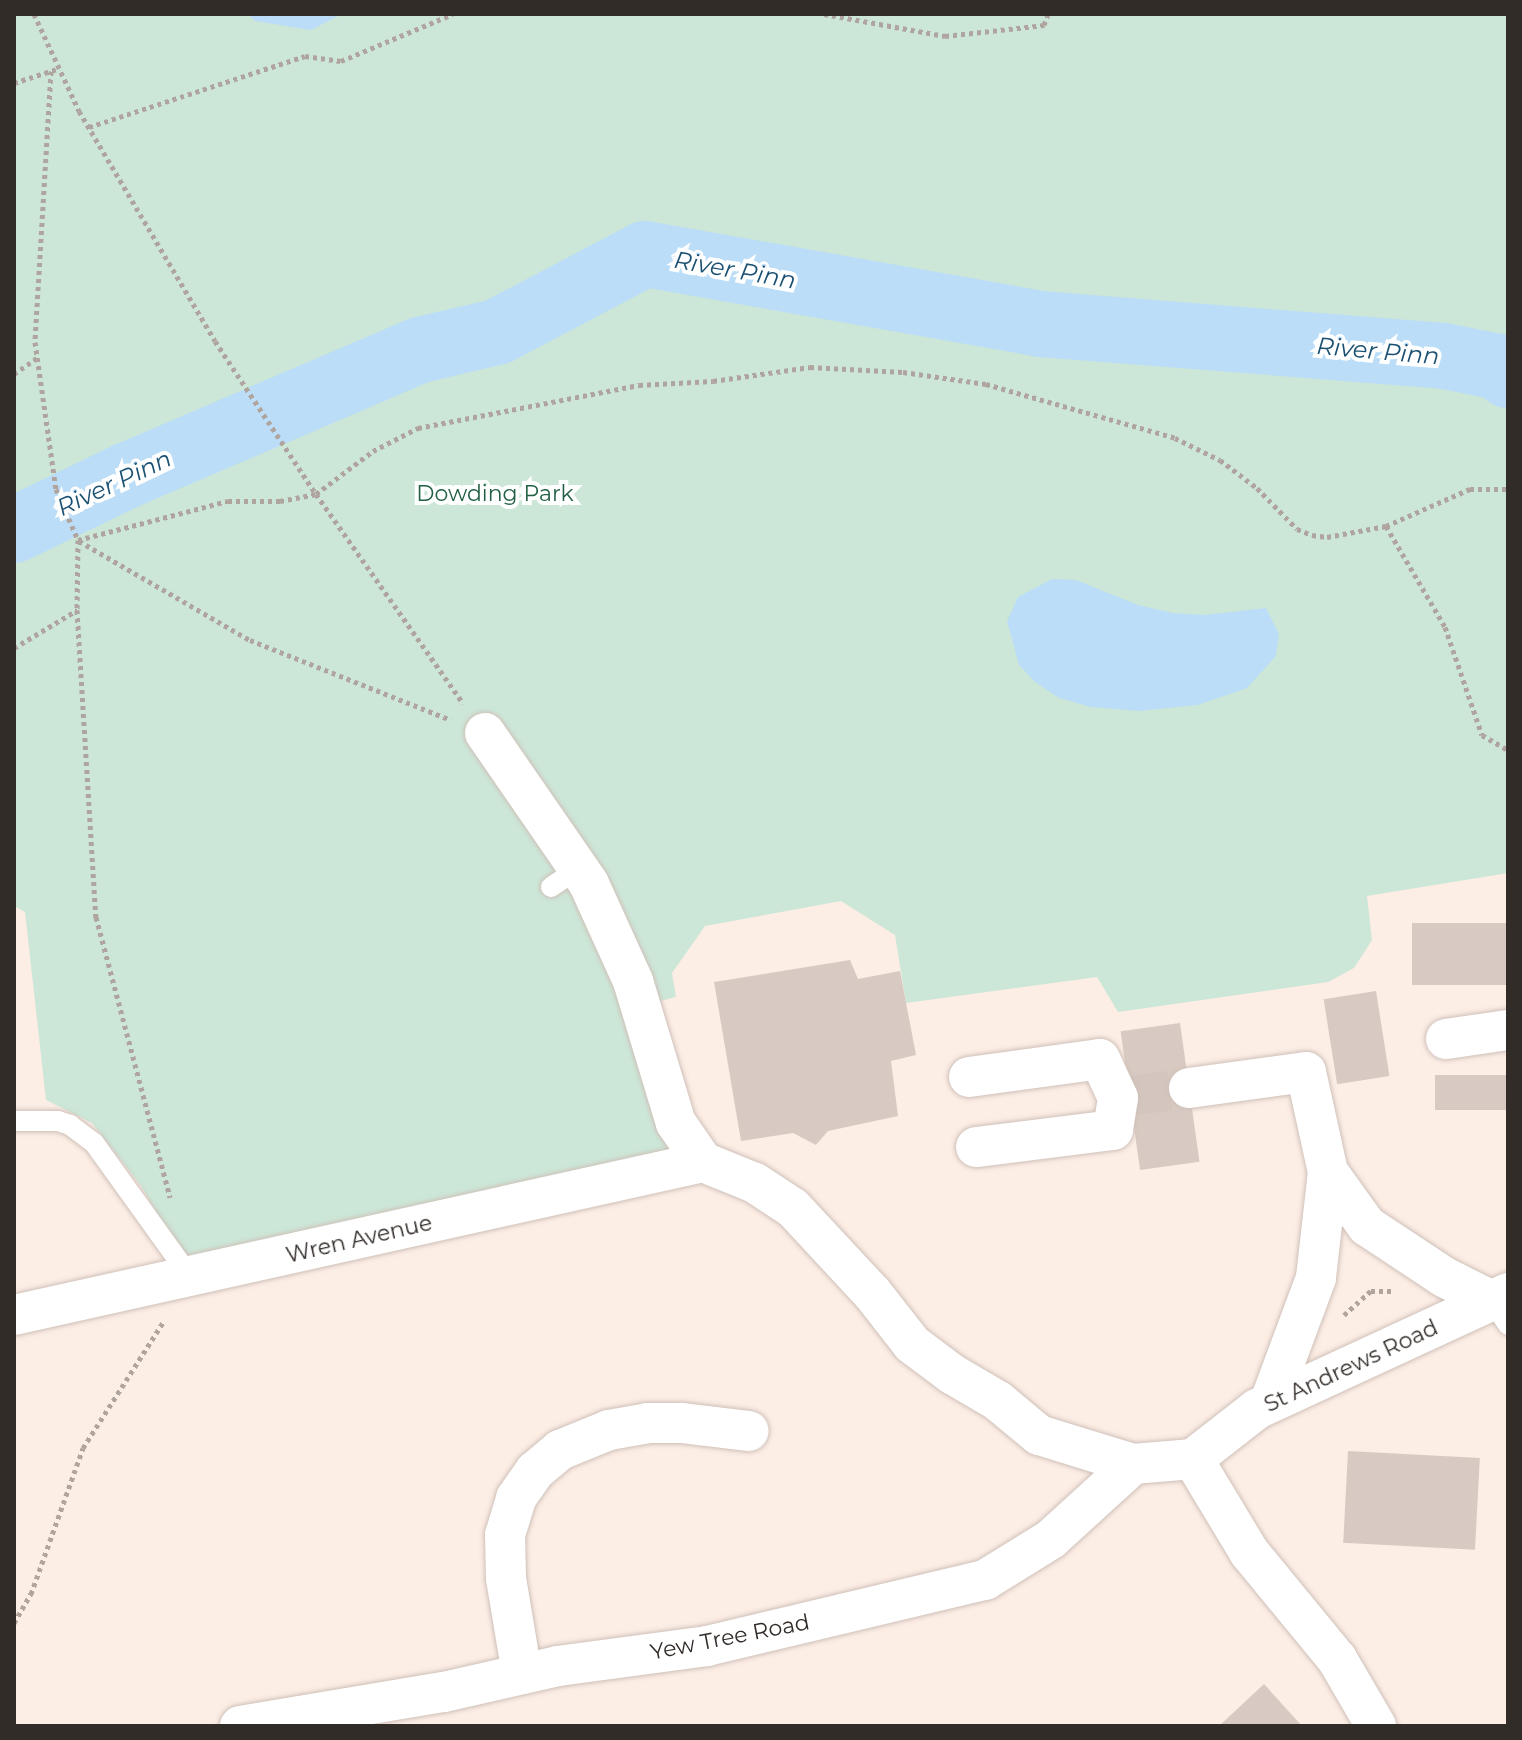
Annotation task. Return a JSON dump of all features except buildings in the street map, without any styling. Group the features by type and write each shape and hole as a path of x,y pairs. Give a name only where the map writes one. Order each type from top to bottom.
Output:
{"street":[{"path":"485,733 565,878 595,896 633,981 676,1123 703,1162 755,1183 793,1208 873,1294 912,1344 952,1374 998,1401 1039,1435 1133,1464 1193,1459 1249,1552 1337,1659 1376,1726"},
{"path":"1446,1039 1508,1030"},
{"path":"969,1077 1100,1059 1124,1097 1113,1130 976,1147"},
{"path":"1189,1088 1306,1072 1328,1172 1316,1278 1270,1402"},
{"name":"Wren Avenue","path":"14,1315 703,1162"},
{"path":"1328,1172 1367,1226 1444,1277 1503,1306"},
{"name":"St Andrews Road","path":"1193,1459 1270,1402 1503,1306"},
{"path":"522,1674 506,1578 505,1535 516,1498 535,1471 560,1450 609,1430 659,1423 749,1431"},
{"name":"Yew Tree Road","path":"240,1726 444,1692 522,1674 707,1646 985,1580 1051,1539 1133,1464"}],"lane":[{"path":"14,1121 58,1121 70,1125 94,1143 191,1278"}],"path":[{"path":"34,14 89,127 215,341 316,494 485,733"},
{"path":"89,127 191,97 305,56 341,61 453,14"},
{"path":"824,14 945,36 1044,25 1048,14"},
{"path":"14,83 60,68"},
{"path":"14,648 77,610 78,540 56,489 35,342 51,71"},
{"path":"14,374 37,358"},
{"path":"78,540 228,501 280,501 316,494 373,451 418,428 639,385 713,381 810,367 903,372 986,384 1175,438 1220,460 1257,488 1297,529 1312,535 1327,537 1386,526 1470,489 1508,489"},
{"path":"1386,526 1445,627 1482,735 1508,750"},
{"path":"78,540 250,640 485,733"}],"green space":[{"name":"Dowding Park","path":"14,14 1508,14 1508,873 1367,896 1372,940 1354,968 1328,982 1118,1012 1097,977 906,1003 895,935 841,901 705,926 672,973 676,997 660,1001 690,1125 678,1157 192,1272 141,1186 92,1123 46,1100 25,912 14,906"}],"water":[{"path":"248,14 342,14 311,30 255,21"},
{"path":"1052,579 1076,580 1138,605 1173,613 1205,615 1266,608 1279,634 1276,656 1247,688 1198,705 1139,711 1091,707 1059,698 1035,682 1019,665 1007,621 1018,597"}],"waterway":[{"name":"River Pinn","path":"14,530 128,475 420,350 497,332 645,254 1040,324 1444,356 1499,367 1508,375"}],"tunnel":[{"path":"1130,1096 1189,1088"}]}
